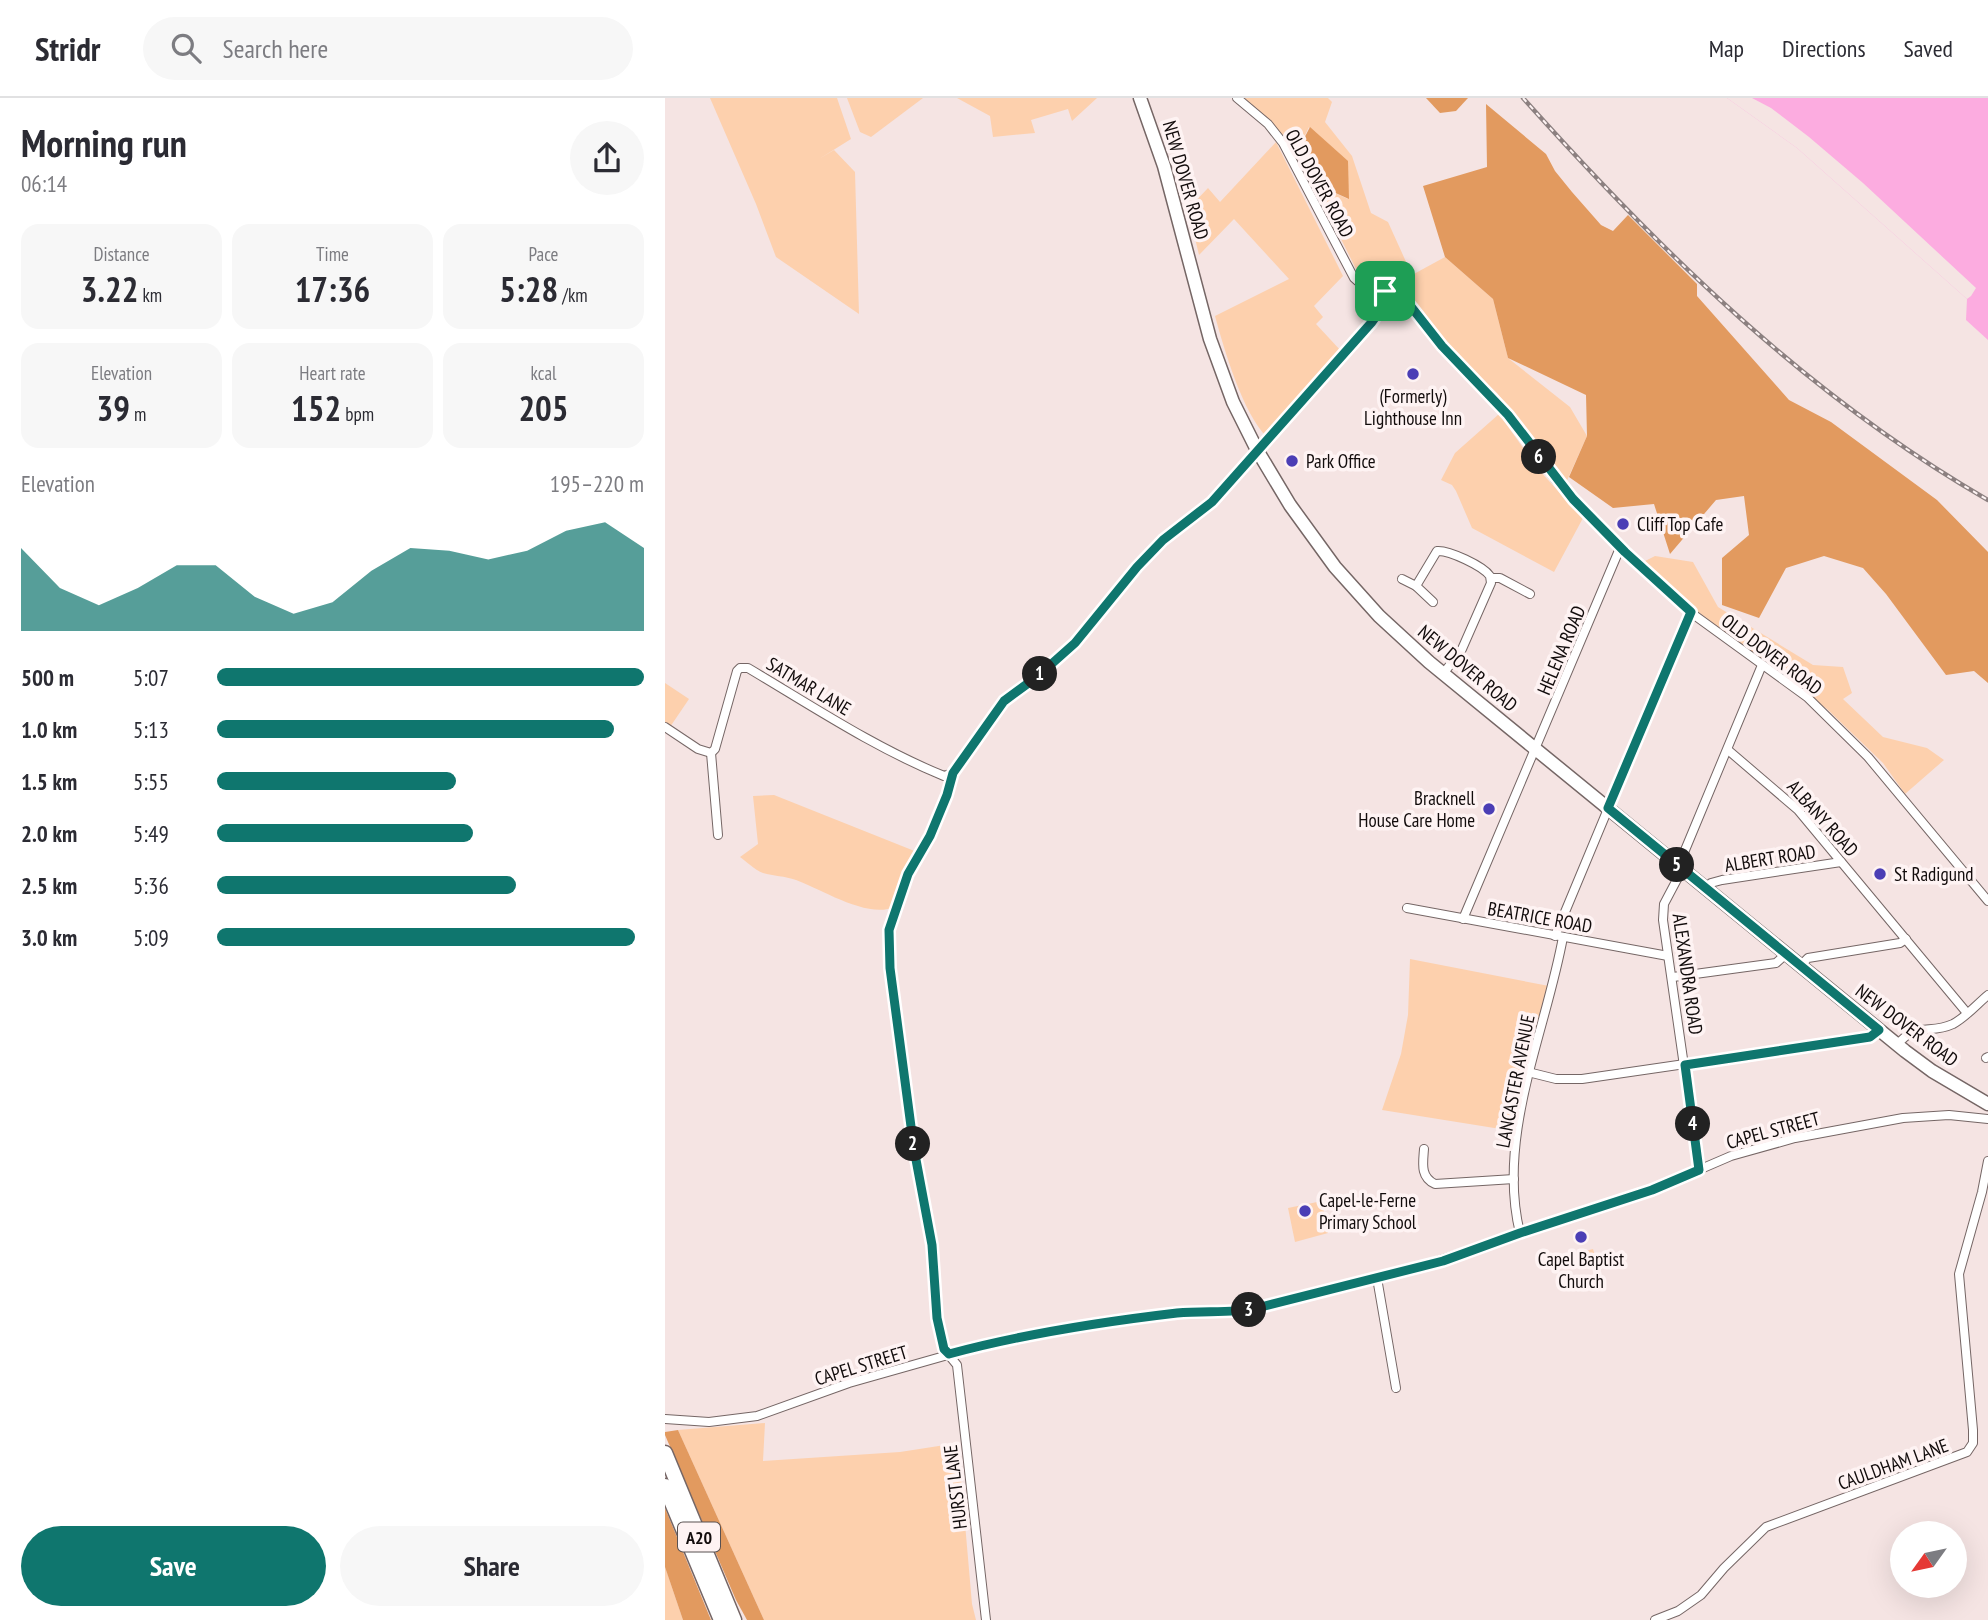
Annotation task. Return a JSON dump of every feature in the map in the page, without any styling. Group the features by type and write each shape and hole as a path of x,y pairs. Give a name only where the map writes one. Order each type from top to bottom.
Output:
{"highway":[{"name":"A20","path":"665,1453 734,1620"},
{"name":"A20","path":"665,1486 721,1620"}],"main road":[{"name":"NEW DOVER ROAD","path":"1140,98 1164,166 1210,339 1233,402 1290,506 1335,567 1386,623 1536,751 1897,1045 1932,1071 1988,1104"}],"street":[{"name":"OLD DOVER ROAD","path":"1237,98 1268,124 1283,143 1354,278 1371,289 1398,293 1405,299 1442,346 1508,415 1556,480 1620,548 1691,612 1807,697 1868,757 1988,901"},
{"name":"HURST LANE","path":"986,1620 957,1365 944,1349 937,1318 932,1245 914,1149 890,968 889,930 908,874 930,836 953,773 1004,701 1038,676 1075,643 1155,548 1212,502 1372,322 1382,308 1385,291"},
{"name":"HELENA ROAD","path":"1463,919 1620,548"},
{"path":"1416,586 1433,555 1440,550 1483,569 1491,578 1500,578 1530,594"},
{"path":"1443,674 1465,644 1491,578"},
{"path":"1402,579 1416,586 1433,602"},
{"name":"LANCASTER AVENUE","path":"1520,1233 1514,1180 1519,1123 1559,937 1608,808 1691,612"},
{"name":"ALEXANDRA ROAD","path":"1699,1170 1663,907 1762,665"},
{"name":"SATMAR LANE","path":"711,753 715,749 737,671 740,668 748,668 856,732 929,770 944,776 953,773"},
{"path":"665,727 698,749 711,753 718,835"},
{"name":"ALBANY ROAD","path":"1728,750 1790,802 1967,1013"},
{"name":"ALBERT ROAD","path":"1706,889 1711,883 1722,880 1841,862"},
{"name":"BEATRICE ROAD","path":"1407,908 1668,956"},
{"path":"1800,966 1808,958 1900,943 1906,939"},
{"path":"1672,977 1776,963 1784,959 1786,954"},
{"path":"1897,1045 1910,1032 1945,1027 1958,1021 1988,995"},
{"path":"1528,1072 1568,1080 1870,1037 1879,1030"},
{"name":"CAPEL STREET","path":"665,1419 709,1422 757,1416 849,1383 949,1354 1062,1328 1178,1313 1246,1310 1377,1278 1443,1261 1652,1190 1739,1153 1777,1142 1888,1120 1949,1115 1988,1119"},
{"path":"1424,1149 1424,1173 1428,1181 1435,1184 1514,1180"},
{"name":"CAULDHAM LANE","path":"1655,1620 1678,1611 1701,1595 1766,1527 1967,1452 1973,1443 1973,1430 1959,1274 1988,1161"},
{"path":"1979,1203 1988,1206"},
{"path":"1377,1278 1396,1388"}],"shaded area":[{"path":"710,98 837,98 851,139 819,159 834,150 855,172 859,314 776,257"},
{"path":"847,98 923,98 871,137 860,132"},
{"path":"957,98 1097,98 1072,121 1068,109 1031,120 1035,133 993,137 990,116"},
{"path":"1238,98 1328,98 1332,102 1325,122 1352,156 1371,213 1388,222 1412,275 1445,257 1493,299 1508,358 1570,407 1587,436 1565,485 1497,393 1453,353 1398,281 1389,284 1357,271 1313,183 1348,199 1309,127 1297,152"},
{"path":"1426,98 1468,98 1456,111 1440,113"},
{"path":"1727,98 1988,98 1988,340 1966,320 1967,299 1797,148"},
{"path":"1486,104 1546,154 1555,171 1601,225 1613,231 1628,215 1697,284 1697,296 1789,400 1831,422 1937,500 1988,552 1988,683 1974,671 1946,675 1886,594 1863,568 1824,556 1786,568 1759,618 1722,605 1722,558 1749,535 1744,496 1716,500 1670,554 1654,504 1613,508 1569,477 1587,436 1586,395 1508,358 1493,299 1445,257 1423,186 1487,167"},
{"path":"1310,127 1348,161 1349,199 1313,183 1297,152"},
{"path":"1276,142 1343,276 1314,306 1323,317 1316,324 1342,352 1267,437 1258,427 1242,397 1215,316 1289,279 1234,219 1199,255 1188,209 1208,188 1220,202"},
{"path":"1499,414 1538,469 1583,518 1554,572 1472,528 1456,491 1452,485 1441,480 1455,453"},
{"path":"1655,556 1693,562 1718,607 1813,665 1843,667 1852,693 1843,699 1883,737 1927,748 1944,760 1905,794 1883,763 1827,709 1693,608 1643,562"},
{"path":"665,683 689,699 670,727 665,723"},
{"path":"774,795 917,852 907,866 895,906 885,910 845,902 796,880 763,873 740,857 758,844 753,796"},
{"path":"1410,959 1549,986 1513,1131 1382,1110 1401,1054 1408,1015"},
{"path":"1322,1201 1328,1233 1295,1242 1288,1208"},
{"path":"1593,1249 1597,1263 1582,1268 1578,1253"},
{"path":"765,1423 763,1461 900,1452 958,1443 972,1604 976,1620 764,1620 678,1430"},
{"path":"678,1430 764,1620 747,1620 736,1600 665,1435 665,1432"},
{"path":"665,1508 711,1620 683,1620 665,1567"},
{"path":"665,1567 683,1620 665,1620"}],"pier":[{"path":"1727,98 1752,98 1771,108 1809,137 1976,288 1971,296 1967,299 1797,148"}],"railway":[{"path":"1523,98 1629,211 1740,318 1798,368 1859,415 1988,500"}],"place":[{"name":"(Formerly) Lighthouse Inn","path":"1413,374"},
{"name":"Park Office","path":"1292,461"},
{"name":"Cliff Top Cafe","path":"1623,524"},
{"name":"Bracknell House Care Home","path":"1489,809"},
{"name":"St Radigund","path":"1880,874"},
{"name":"Capel-le-Ferne Primary School","path":"1305,1211"},
{"name":"Capel Baptist Church","path":"1581,1237"}],"route":[{"path":"1385,291 1398,293 1405,299 1442,346 1508,415 1573,499 1662,588 1691,612 1608,808 1879,1030 1873,1037 1685,1065 1699,1170 1652,1190 1432,1264 1257,1308 1235,1312 1178,1313 1062,1328 949,1354 944,1349 937,1318 932,1245 914,1149 890,968 889,930 908,874 930,836 953,773 1004,701 1038,676 1075,643 1155,548 1212,502 1377,316 1382,308 1385,291"}]}
